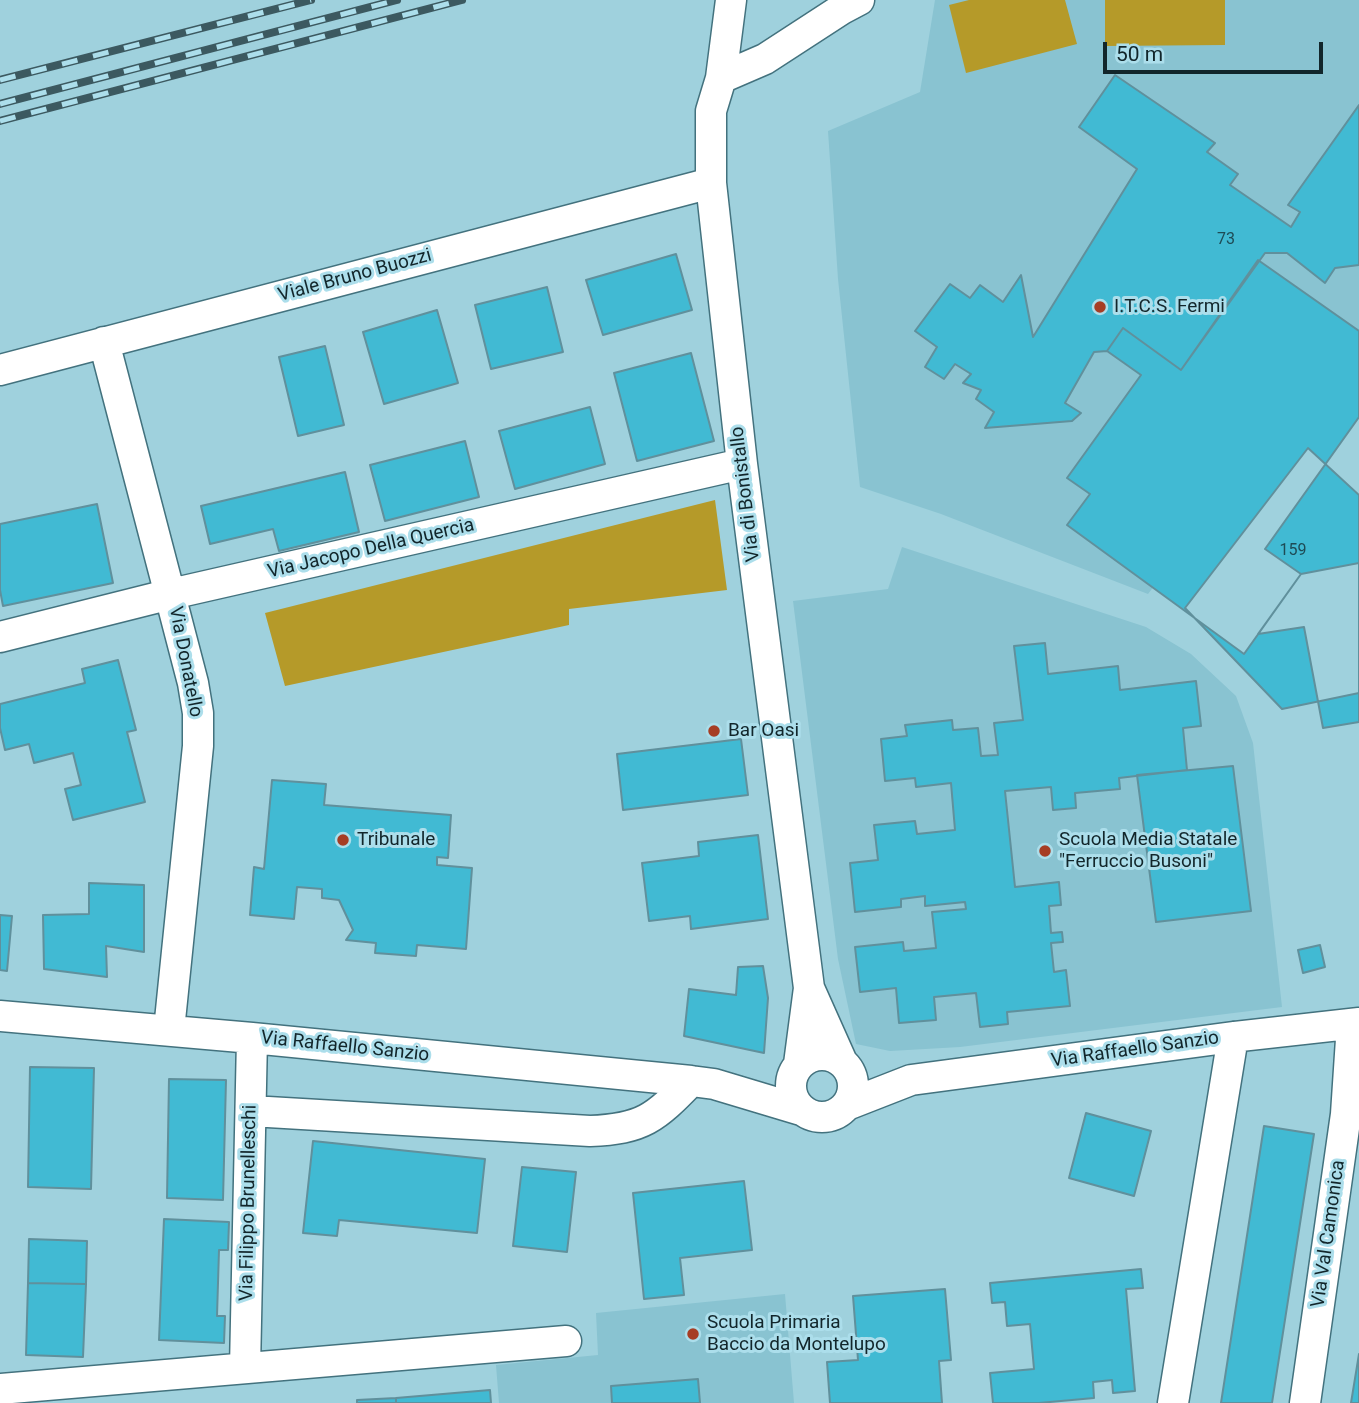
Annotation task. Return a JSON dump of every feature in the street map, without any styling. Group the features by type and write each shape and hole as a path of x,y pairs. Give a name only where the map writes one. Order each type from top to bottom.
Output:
{"street":[{"name":"Via di Bonistallo","path":"731,0 721,78 711,111 711,183 742,464 809,988 796,1071"},
{"path":"721,78 765,59 859,0"},
{"name":"Viale Bruno Buozzi","path":"0,370 711,183"},
{"name":"Via Donatello","path":"104,342 171,594 198,713 198,746 169,1030"},
{"name":"Via Jacopo Della Quercia","path":"0,637 171,594 742,464"},
{"name":"Via di Bonistallo","path":"809,988 845,1065"},
{"name":"Via Raffaello Sanzio","path":"0,1016 703,1082 746,1083 796,1071 807,1058 825,1054 834,1056 845,1065 911,1080"},
{"name":"Via Raffaello Sanzio","path":"703,1082 821,1117 831,1116 847,1105 911,1080 1355,1023"},
{"name":"Via Val Camonica","path":"1305,1403 1346,1114 1355,1023"},
{"path":"1172,1403 1233,1037"},
{"name":"Via Filippo Brunelleschi","path":"246,1368 252,1038"},
{"path":"845,1065 853,1077 851,1097 847,1105"},
{"path":"796,1071 791,1087 797,1105 804,1111"},
{"path":"251,1111 590,1131 611,1130 644,1121 674,1098 703,1082"},
{"path":"0,1389 566,1341"}],"shaded area":[{"name":"I.T.C.S. Fermi","path":"935,0 1359,0 1359,338 1347,335 1148,594 941,514 860,487 838,279 828,131 920,92"},
{"path":"969,0 1065,0 1077,44 966,73 949,5"},
{"path":"1105,0 1225,0 1225,45 1105,46"},
{"path":"715,500 727,590 569,609 569,625 285,686 265,613"},
{"name":"Scuola Media Statale \"Ferruccio Busoni\"","path":"902,547 1146,627 1191,654 1236,696 1253,743 1282,1007 960,1047 890,1051 856,1044 838,959 793,601 888,589"},
{"name":"Scuola Primaria Baccio da Montelupo","path":"785,1294 794,1403 499,1403 496,1365 598,1355 596,1313"}],"building":[{"path":"1115,75 1215,143 1207,152 1238,174 1230,185 1291,227 1300,212 1288,205 1359,105 1359,265 1335,268 1325,283 1287,253 1265,253 1181,370 1123,328 1107,351 1094,352 1065,403 1081,413 1072,421 985,428 994,412 976,399 981,390 963,383 971,374 955,364 944,379 925,367 937,347 915,331 950,284 970,298 980,285 1003,302 1021,275 1033,337 1137,169 1079,127"},
{"path":"676,254 692,310 603,335 586,280"},
{"path":"1258,260 1359,331 1359,417 1265,549 1301,574 1244,654 1067,525 1090,494 1067,478 1141,375 1107,351 1123,328 1181,370"},
{"path":"547,287 563,352 491,369 475,305"},
{"path":"437,310 458,383 384,404 363,332"},
{"path":"325,346 344,425 298,436 279,357"},
{"path":"691,353 714,441 637,461 614,373"},
{"path":"590,407 605,464 515,489 499,431"},
{"path":"465,441 479,497 385,521 370,465"},
{"path":"1308,448 1359,495 1359,693 1282,709 1185,608"},
{"path":"345,472 359,532 279,551 273,529 210,544 201,506"},
{"path":"97,504 113,583 3,606 0,590 0,524"},
{"path":"1359,563 1359,722 1323,728 1304,627 1258,634 1301,574"},
{"path":"1045,643 1048,674 1118,666 1120,690 1196,681 1201,726 1183,728 1187,770 1119,778 1120,789 1075,793 1076,808 1053,810 1051,787 1005,791 1015,887 1059,882 1061,905 1049,906 1051,933 1062,932 1063,942 1051,943 1054,972 1066,970 1070,1006 1007,1012 1008,1024 980,1027 976,993 934,997 936,1020 899,1023 896,988 860,992 855,947 903,942 904,951 936,948 932,912 966,909 965,902 925,906 925,896 901,899 901,907 855,912 850,863 878,860 874,825 915,821 917,834 955,830 951,783 916,787 915,778 885,781 881,739 907,736 905,725 952,720 953,730 978,728 981,756 998,755 994,723 1023,720 1014,646"},
{"path":"118,660 136,730 127,732 145,802 73,820 65,789 81,785 73,753 34,763 29,744 5,750 0,728 0,704 85,683 82,669"},
{"path":"741,739 748,795 623,810 617,754"},
{"path":"1233,766 1251,911 1156,922 1137,775"},
{"path":"272,780 326,784 324,805 451,815 448,858 437,857 437,865 472,868 466,949 417,945 416,956 375,953 376,943 346,940 353,930 339,900 322,898 322,889 297,887 294,919 250,915 254,867 264,869"},
{"path":"758,835 768,919 691,929 690,916 649,921 642,863 699,856 698,842"},
{"path":"89,883 144,885 144,952 106,946 107,977 44,969 43,915 89,914"},
{"path":"0,915 12,916 7,971 0,970"},
{"path":"1320,945 1325,967 1303,973 1298,950"},
{"path":"763,966 768,998 764,1053 684,1036 689,989 736,995 738,967"},
{"path":"30,1067 94,1068 91,1189 28,1187"},
{"path":"169,1079 226,1080 223,1200 167,1198"},
{"path":"1086,1113 1151,1131 1134,1196 1069,1178"},
{"path":"1264,1126 1314,1134 1272,1403 1221,1403"},
{"path":"313,1141 485,1159 477,1233 339,1220 337,1236 303,1233"},
{"path":"522,1167 576,1172 567,1252 513,1246"},
{"path":"744,1181 752,1250 680,1258 684,1295 644,1299 633,1193"},
{"path":"164,1219 229,1222 228,1250 219,1250 217,1316 225,1316 224,1343 159,1340"},
{"path":"29,1239 87,1241 86,1284 28,1283"},
{"path":"1141,1269 1143,1288 1126,1289 1135,1391 1113,1393 1112,1380 1093,1382 1094,1398 1039,1403 993,1403 990,1373 1034,1369 1030,1324 1007,1326 1005,1302 992,1303 990,1283"},
{"path":"28,1283 86,1284 83,1357 26,1355"},
{"path":"945,1289 951,1360 939,1361 942,1403 830,1403 827,1362 858,1360 853,1296"},
{"path":"1359,1354 1359,1403 1351,1403"},
{"name":"Scuola Primaria Baccio da Montelupo","path":"698,1379 700,1403 612,1403 611,1386"},
{"path":"490,1390 491,1403 396,1403 396,1398"},
{"path":"396,1398 396,1403 357,1403 357,1400"}],"railway":[{"path":"0,80 311,0"},
{"path":"0,104 397,0"},
{"path":"0,121 462,0"}],"place":[{"name":"I.T.C.S. Fermi","path":"1100,307"},
{"name":"Bar Oasi","path":"714,731"},
{"name":"Tribunale","path":"343,840"},
{"name":"Scuola Media Statale \"Ferruccio Busoni\"","path":"1045,851"},
{"name":"Scuola Primaria Baccio da Montelupo","path":"693,1334"}]}
